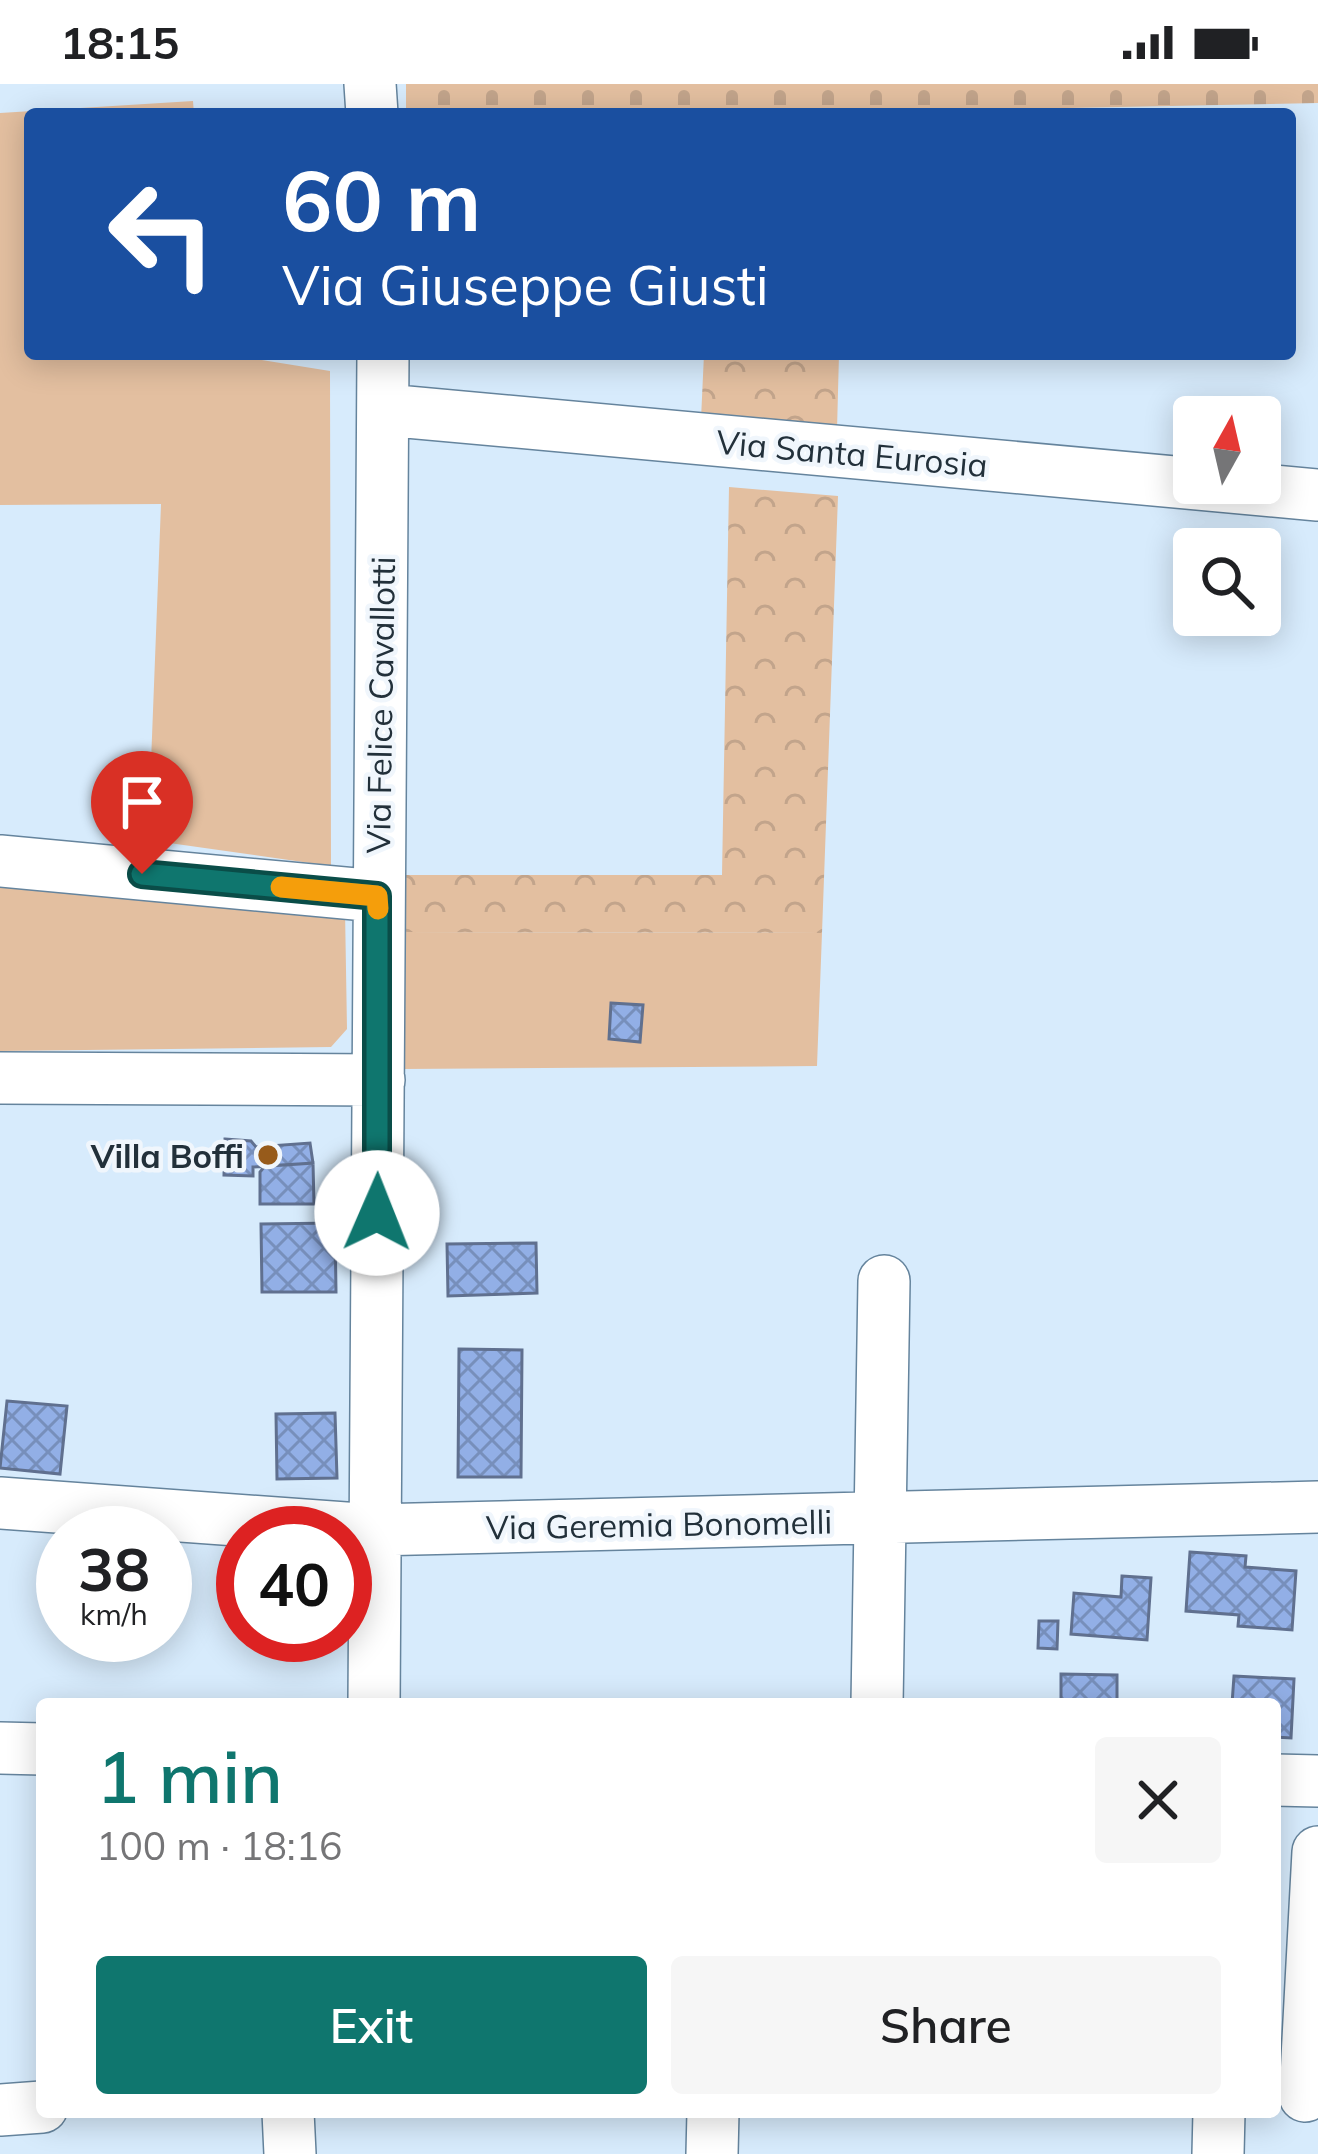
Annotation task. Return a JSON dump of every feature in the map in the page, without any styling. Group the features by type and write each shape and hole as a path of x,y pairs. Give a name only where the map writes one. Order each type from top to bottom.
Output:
{"street":[{"name":"Via Felice Cavallotti","path":"374,1698 382,360"},
{"name":"Via Santa Eurosia","path":"385,410 1318,496"},
{"path":"0,861 377,896"},
{"path":"0,1078 379,1080"},
{"path":"877,1698 884,1281"},
{"name":"Via Geremia Bonomelli","path":"0,1502 373,1530 1318,1507"},
{"path":"0,1748 36,1749"},
{"path":"1281,1780 1318,1780"},
{"path":"1299,2096 1318,1852"},
{"path":"0,2110 36,2108"},
{"path":"287,2118 290,2154"},
{"path":"712,2118 712,2154"},
{"path":"1218,2154 1219,2118"}],"green space":[{"path":"406,84 1318,84 1318,103 1070,108 406,108"},
{"path":"193,101 194,108 80,108"},
{"path":"24,112 24,360 261,360 330,371 331,866 148,840 161,504 0,505 0,113"},
{"path":"704,360 839,360 837,430 701,419"},
{"path":"729,487 838,496 822,933 401,932 399,875 722,875"},
{"path":"0,880 345,910 347,1029 331,1047 0,1051"},
{"path":"401,932 822,933 817,1066 401,1069"}],"building":[{"path":"611,1003 643,1005 640,1042 609,1039"},
{"name":"Villa Boffi","path":"225,1139 251,1141 256,1147 310,1143 313,1163 253,1167 253,1176 224,1175"},
{"path":"313,1163 314,1204 260,1204 260,1172 265,1166"},
{"path":"335,1223 336,1292 262,1292 261,1224"},
{"path":"536,1243 537,1293 448,1296 447,1244"},
{"path":"459,1349 522,1350 521,1477 458,1477"},
{"path":"7,1401 67,1406 60,1474 0,1468"},
{"path":"335,1413 337,1478 277,1479 276,1414"},
{"path":"1190,1552 1246,1556 1245,1567 1296,1571 1292,1630 1238,1626 1239,1615 1186,1611"},
{"path":"1122,1576 1151,1578 1147,1640 1071,1634 1074,1593 1121,1597"},
{"path":"1039,1621 1058,1621 1057,1649 1038,1648"},
{"path":"1061,1674 1117,1675 1117,1698 1061,1698"},
{"path":"1234,1676 1294,1679 1291,1738 1281,1737 1281,1698 1232,1698"}],"slow traffic":[{"path":"281,887 377,896 378,909"}],"place":[{"name":"Villa Boffi","path":"268,1155"}],"route":[{"path":"142,874 377,896 377,1213"}]}
